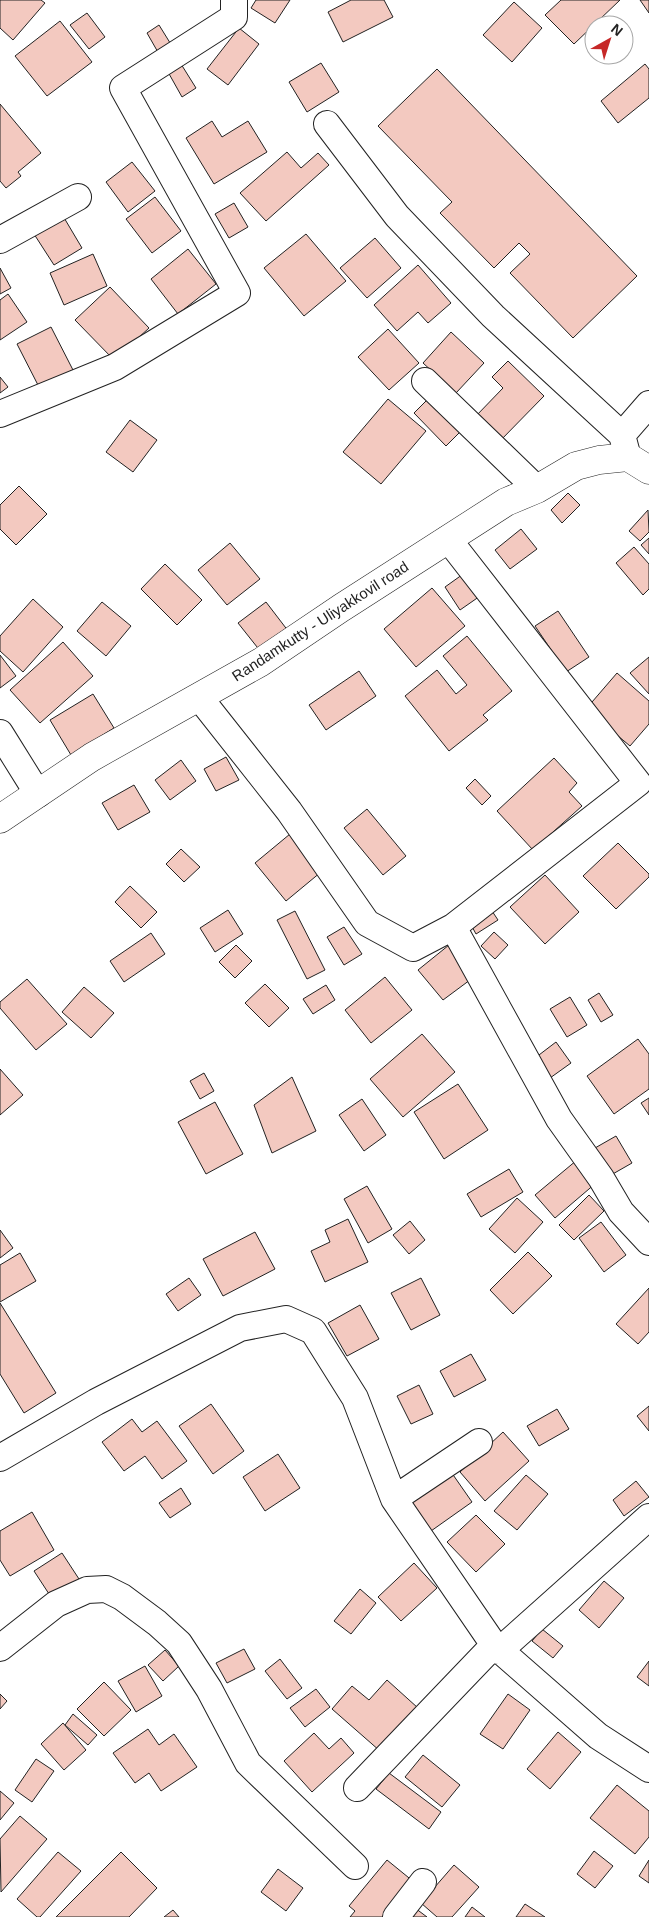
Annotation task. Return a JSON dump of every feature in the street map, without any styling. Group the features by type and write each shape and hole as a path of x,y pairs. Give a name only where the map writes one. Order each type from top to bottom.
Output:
{"street":[{"path":"0,414 115,367 237,293 124,88 234,17 234,0"},
{"path":"327,124 397,216 493,316 633,454 649,404"},
{"path":"0,240 78,197"},
{"path":"425,381 537,489"},
{"name":"Randamkutty - Uliyakkovil road","path":"0,819 92,757 261,662 506,502 537,489 576,466 633,454"},
{"path":"199,697 289,811 367,923 413,948 453,927 638,783 448,539"},
{"path":"0,733 38,794"},
{"path":"453,927 559,1119 601,1178 621,1212 649,1242"},
{"path":"0,1458 96,1402 240,1328 286,1319 313,1331 355,1398 394,1499 497,1648 598,1736 649,1769"},
{"path":"394,1499 478,1442"},
{"path":"357,1788 497,1648 649,1517"},
{"path":"0,1648 56,1604 87,1590 106,1589 122,1597 157,1623 179,1643 209,1689 248,1763 355,1866"},
{"path":"396,1917 423,1882"}],"building":[{"path":"0,0 41,0 45,3 13,40 0,28"},
{"path":"256,0 290,0 275,23 251,8"},
{"path":"351,0 384,0 393,17 343,42 328,12"},
{"path":"561,0 620,0 604,15 584,15 584,34 574,44 545,15"},
{"path":"640,0 649,0 649,13"},
{"path":"514,2 542,28 512,62 483,35"},
{"path":"87,13 105,37 89,49 70,25"},
{"path":"60,21 92,62 47,96 15,56"},
{"path":"159,25 172,46 159,54 147,33"},
{"path":"239,28 259,44 228,85 207,69"},
{"path":"321,63 339,92 307,112 289,82"},
{"path":"181,64 196,88 182,97 168,72"},
{"path":"645,64 649,69 649,98 618,123 601,101"},
{"path":"437,69 637,276 573,338 510,273 530,254 519,243 494,268 440,213 452,202 378,126"},
{"path":"0,104 41,153 18,172 21,176 6,188 0,181"},
{"path":"212,121 222,137 248,121 267,152 214,184 186,138"},
{"path":"287,152 301,168 318,153 329,165 266,221 240,193"},
{"path":"132,162 155,191 128,212 106,182"},
{"path":"155,197 181,231 152,253 126,219"},
{"path":"234,203 248,227 229,238 215,214"},
{"path":"63,216 82,248 54,265 34,234"},
{"path":"306,234 346,281 304,316 264,268"},
{"path":"375,238 401,268 367,298 340,268"},
{"path":"188,249 216,284 178,314 151,279"},
{"path":"93,254 107,286 64,305 50,273"},
{"path":"418,265 451,303 428,323 418,312 397,331 374,305"},
{"path":"0,268 11,288 0,294"},
{"path":"110,287 149,328 114,360 75,320"},
{"path":"8,294 27,322 0,340 0,300"},
{"path":"51,327 73,370 39,387 17,344"},
{"path":"388,329 419,363 389,390 358,357"},
{"path":"451,332 484,363 456,393 423,363"},
{"path":"508,361 544,396 499,442 475,417 503,388 492,377"},
{"path":"0,377 8,387 0,393"},
{"path":"431,396 463,429 446,446 414,413"},
{"path":"388,399 426,431 381,484 343,452"},
{"path":"130,420 157,440 133,472 106,452"},
{"path":"19,486 47,514 16,545 0,529 0,505"},
{"path":"568,493 580,505 562,523 551,510"},
{"path":"648,510 649,532 640,541 629,531"},
{"path":"521,529 537,549 510,569 495,550"},
{"path":"649,538 649,554 641,545"},
{"path":"230,543 260,579 227,605 198,570"},
{"path":"634,547 649,564 649,589 643,595 616,563"},
{"path":"165,564 202,600 177,625 141,589"},
{"path":"466,572 483,594 460,610 445,587"},
{"path":"432,588 465,626 416,667 384,629"},
{"path":"33,599 63,627 23,672 0,651 0,636"},
{"path":"102,602 131,626 106,656 77,631"},
{"path":"266,602 292,636 265,657 238,623"},
{"path":"558,611 589,657 566,672 535,626"},
{"path":"467,636 512,691 483,715 488,720 449,751 405,696 437,670 456,694 467,685 443,656"},
{"path":"63,642 93,676 40,723 10,690"},
{"path":"0,655 16,676 0,688"},
{"path":"649,657 649,694 630,673"},
{"path":"359,671 376,696 326,730 309,705"},
{"path":"617,673 649,701 649,724 630,746 586,709"},
{"path":"93,694 114,728 71,755 50,720"},
{"path":"226,757 239,780 216,791 204,769"},
{"path":"554,758 577,783 569,792 582,806 533,850 497,811"},
{"path":"181,760 196,781 170,800 155,780"},
{"path":"475,779 491,796 482,805 466,788"},
{"path":"134,785 150,812 118,830 102,803"},
{"path":"367,809 406,856 383,875 344,828"},
{"path":"290,834 321,872 286,901 255,863"},
{"path":"618,843 649,874 649,877 616,909 583,876"},
{"path":"181,849 200,867 184,882 166,864"},
{"path":"545,875 579,912 545,944 510,907"},
{"path":"130,886 157,912 141,928 115,902"},
{"path":"490,908 498,920 476,934 469,921"},
{"path":"228,910 243,934 215,952 200,928"},
{"path":"295,911 325,970 307,979 277,920"},
{"path":"344,927 362,954 344,965 327,937"},
{"path":"494,932 508,945 495,959 481,946"},
{"path":"151,933 165,954 124,982 110,961"},
{"path":"236,945 252,961 235,978 219,962"},
{"path":"449,945 474,977 443,1000 418,970"},
{"path":"385,977 412,1010 371,1043 345,1010"},
{"path":"27,979 67,1024 36,1050 0,1008 0,1002"},
{"path":"265,984 289,1008 269,1027 245,1003"},
{"path":"326,985 335,1000 313,1014 303,999"},
{"path":"84,987 114,1013 91,1038 62,1012"},
{"path":"599,993 613,1015 601,1022 588,1000"},
{"path":"570,997 587,1025 567,1037 550,1009"},
{"path":"422,1034 455,1072 403,1117 370,1079"},
{"path":"638,1039 649,1054 649,1089 614,1114 587,1076"},
{"path":"556,1042 571,1063 550,1078 535,1058"},
{"path":"0,1069 23,1095 0,1115"},
{"path":"204,1073 214,1091 200,1099 190,1081"},
{"path":"292,1077 316,1131 272,1153 254,1105"},
{"path":"458,1084 488,1130 444,1159 414,1112"},
{"path":"649,1098 649,1115 641,1103"},
{"path":"362,1099 386,1135 364,1151 339,1115"},
{"path":"215,1102 243,1154 206,1174 178,1122"},
{"path":"616,1136 632,1163 611,1175 595,1148"},
{"path":"577,1160 596,1183 555,1218 535,1195"},
{"path":"509,1169 523,1192 481,1217 467,1194"},
{"path":"367,1186 392,1229 368,1243 344,1199"},
{"path":"589,1195 604,1211 574,1240 559,1225"},
{"path":"517,1198 543,1222 515,1253 489,1229"},
{"path":"348,1219 368,1262 325,1282 311,1251 330,1242 325,1230"},
{"path":"410,1221 425,1240 409,1254 393,1235"},
{"path":"601,1222 626,1255 604,1272 579,1238"},
{"path":"0,1230 13,1248 0,1258"},
{"path":"255,1232 275,1269 223,1296 203,1259"},
{"path":"528,1252 552,1276 513,1314 490,1290"},
{"path":"20,1253 36,1281 0,1302 0,1265"},
{"path":"189,1278 201,1295 178,1311 166,1294"},
{"path":"421,1278 440,1315 411,1330 391,1293"},
{"path":"649,1288 649,1332 638,1344 616,1324"},
{"path":"0,1303 56,1393 24,1413 0,1374"},
{"path":"360,1305 379,1339 347,1356 328,1323"},
{"path":"471,1354 486,1380 454,1397 440,1371"},
{"path":"419,1385 433,1414 411,1424 397,1396"},
{"path":"211,1404 244,1451 213,1474 179,1426"},
{"path":"649,1406 649,1431 637,1416"},
{"path":"557,1409 569,1429 539,1446 527,1426"},
{"path":"132,1419 142,1432 157,1421 187,1461 162,1479 145,1456 124,1471 102,1442"},
{"path":"503,1432 529,1461 485,1501 460,1472"},
{"path":"278,1454 300,1488 265,1511 243,1477"},
{"path":"449,1469 472,1502 431,1531 408,1498"},
{"path":"526,1475 548,1494 517,1530 494,1511"},
{"path":"636,1481 649,1497 624,1516 613,1500"},
{"path":"181,1488 191,1504 170,1518 159,1503"},
{"path":"32,1512 54,1550 10,1576 0,1560 0,1531"},
{"path":"476,1515 505,1544 476,1572 447,1542"},
{"path":"62,1553 79,1579 51,1597 34,1571"},
{"path":"414,1563 437,1588 401,1621 378,1597"},
{"path":"604,1581 624,1598 599,1628 579,1610"},
{"path":"360,1589 376,1603 351,1634 334,1621"},
{"path":"542,1629 563,1646 553,1658 532,1641"},
{"path":"244,1649 255,1669 227,1683 216,1663"},
{"path":"165,1650 179,1666 163,1681 148,1665"},
{"path":"280,1659 302,1688 287,1699 265,1671"},
{"path":"649,1661 649,1686 637,1677"},
{"path":"145,1666 162,1696 136,1712 118,1681"},
{"path":"387,1680 418,1708 380,1751 332,1709 352,1686 369,1700"},
{"path":"104,1682 131,1710 104,1736 77,1709"},
{"path":"316,1689 330,1707 305,1727 290,1708"},
{"path":"0,1694 7,1701 0,1709"},
{"path":"508,1694 530,1710 503,1749 480,1734"},
{"path":"73,1714 97,1735 88,1745 65,1725"},
{"path":"63,1723 86,1750 64,1770 41,1744"},
{"path":"148,1729 159,1745 174,1734 197,1767 161,1791 149,1773 135,1783 113,1753"},
{"path":"558,1732 581,1752 550,1789 527,1769"},
{"path":"314,1733 329,1749 341,1738 354,1753 312,1792 284,1761"},
{"path":"423,1755 460,1785 442,1807 405,1777"},
{"path":"36,1759 54,1771 32,1802 15,1790"},
{"path":"389,1773 441,1812 429,1829 376,1789"},
{"path":"617,1785 649,1811 649,1837 635,1854 590,1818"},
{"path":"0,1791 14,1803 0,1820"},
{"path":"20,1816 47,1839 1,1892 0,1839"},
{"path":"594,1851 613,1866 595,1888 577,1874"},
{"path":"58,1852 81,1871 40,1917 37,1917 17,1899"},
{"path":"121,1852 157,1888 129,1917 56,1917"},
{"path":"387,1860 414,1882 384,1917 350,1917 355,1911 349,1906"},
{"path":"649,1860 649,1883 639,1876"},
{"path":"454,1865 479,1887 452,1917 437,1917 421,1903"},
{"path":"278,1869 303,1888 286,1911 261,1892"},
{"path":"525,1904 545,1917 516,1917"},
{"path":"472,1907 485,1917 465,1917"},
{"path":"415,1908 427,1917 408,1917"},
{"path":"173,1910 179,1917 164,1917"}]}
